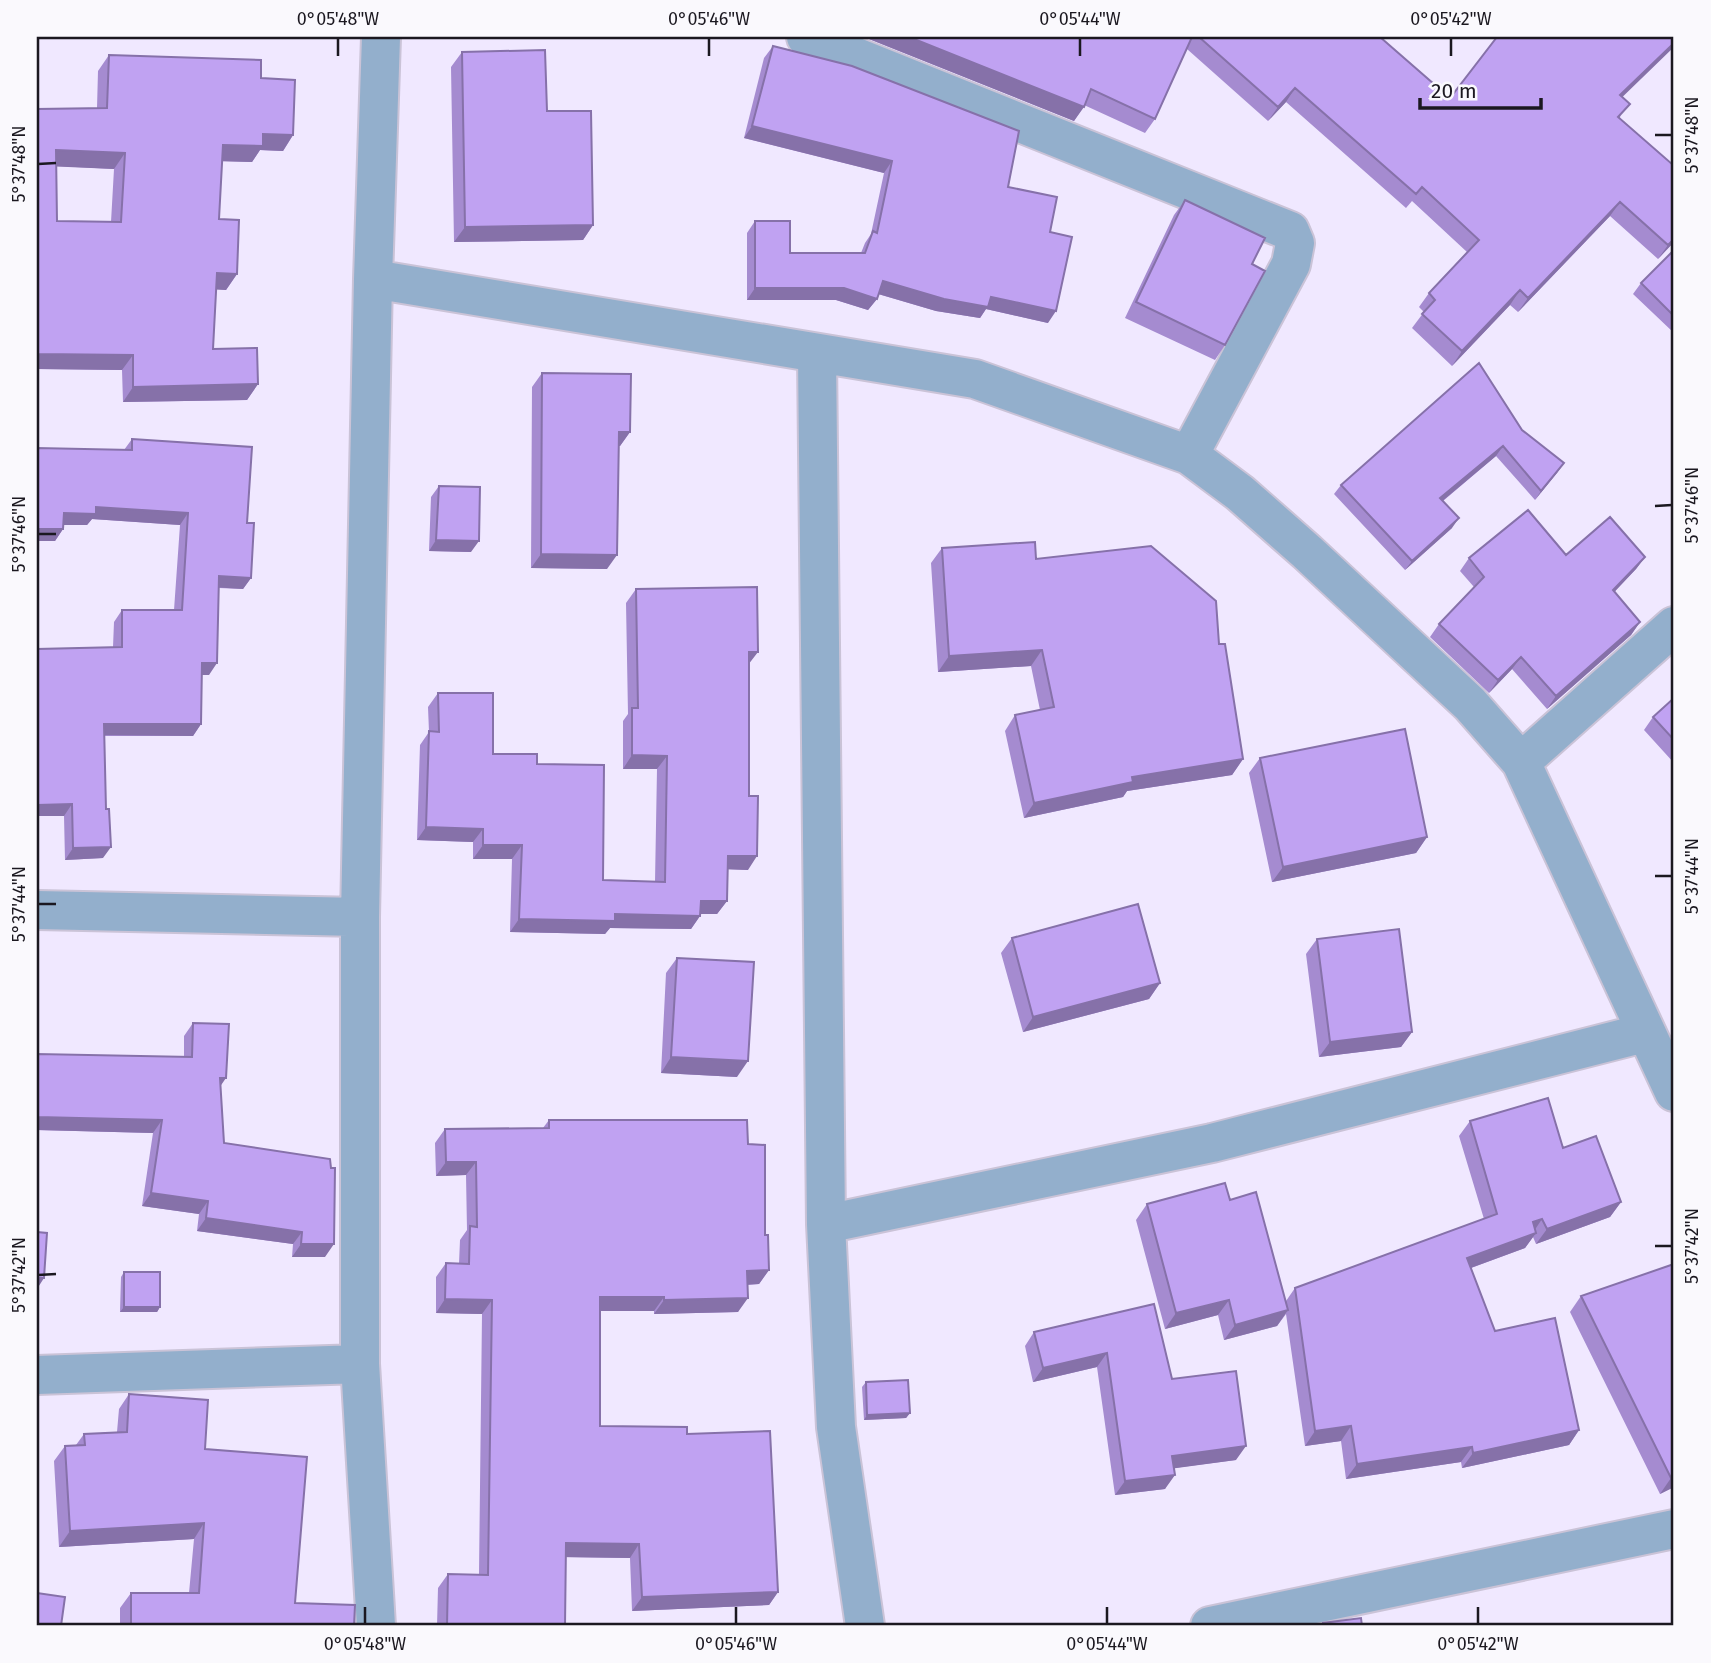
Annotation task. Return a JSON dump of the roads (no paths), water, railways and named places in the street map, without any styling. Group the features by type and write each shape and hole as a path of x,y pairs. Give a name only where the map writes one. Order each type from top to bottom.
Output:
{"street":[{"path":"376,1626 360,1364 360,917 373,279 381,37"},
{"path":"806,37 1290,231 1295,243 1291,264 1189,456"},
{"path":"373,279 975,379 1189,456 1240,493 1307,552 1470,704 1521,762 1644,1033 1674,1091"},
{"path":"817,354 826,1224 836,1427 865,1626"},
{"path":"1521,762 1674,626"},
{"path":"37,910 360,917"},
{"path":"826,1224 1212,1143 1644,1033"},
{"path":"37,1375 360,1364"},
{"path":"1210,1626 1674,1529"}]}
